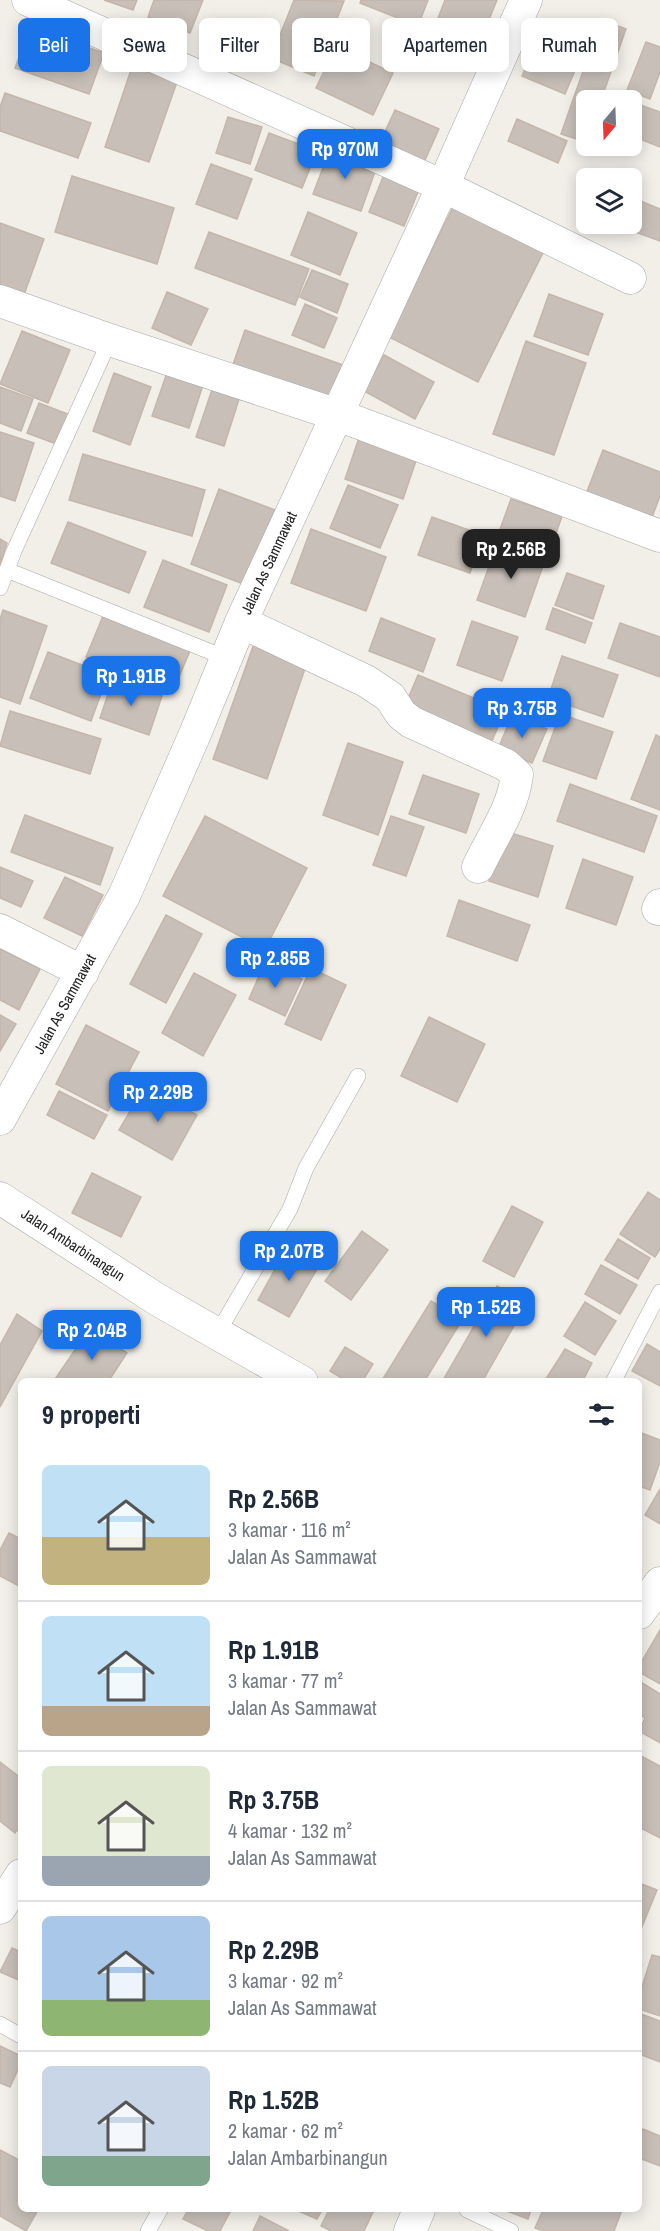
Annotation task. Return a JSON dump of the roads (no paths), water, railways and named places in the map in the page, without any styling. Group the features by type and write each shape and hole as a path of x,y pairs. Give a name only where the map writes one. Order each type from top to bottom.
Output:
{"street":[{"path":"28,0 443,186 630,278"},
{"name":"Jalan As Sammawat","path":"0,1119 124,896 241,622 443,186 520,2"},
{"path":"0,301 338,415 660,536"},
{"path":"241,622 366,681 390,698 401,714 411,722 506,765 517,775 516,788 504,818 478,867"},
{"path":"0,930 83,972"},
{"name":"Jalan Ambarbinangun","path":"0,1198 158,1300 295,1378"},
{"path":"642,1573 660,1583 642,1609"},
{"path":"0,1908 18,1880"},
{"path":"410,2231 418,2212"}],"lane":[{"path":"0,588 110,340"},
{"path":"7,570 226,658"},
{"path":"217,1334 290,1209 306,1168 358,1076"},
{"path":"615,1378 660,1292"},
{"path":"0,2024 18,2034"},
{"path":"148,2231 159,2212"},
{"path":"471,2212 511,2231"}]}
